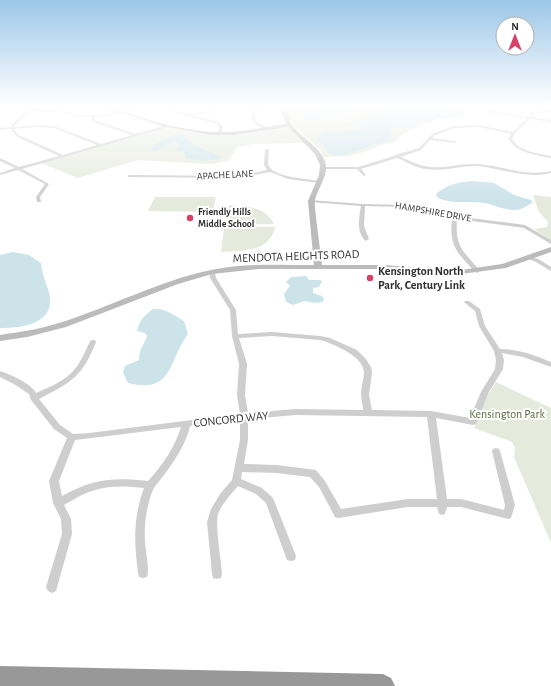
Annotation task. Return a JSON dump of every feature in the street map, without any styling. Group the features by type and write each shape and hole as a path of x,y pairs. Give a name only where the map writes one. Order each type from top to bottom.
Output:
{"highway":[{"path":"0,678 383,686"}],"street":[{"path":"23,138 63,156"},
{"path":"83,138 101,145"},
{"path":"0,174 125,138"},
{"path":"303,138 316,150 323,168 311,201 318,266"},
{"path":"510,138 517,147 551,157"},
{"path":"323,168 358,168 375,164 420,148 430,139 455,142"},
{"path":"267,150 266,165 270,171"},
{"path":"396,156 429,168 472,165 497,168 531,175 542,175 551,172"},
{"path":"0,159 47,184 38,197 39,201"},
{"path":"358,168 364,175"},
{"name":"APACHE LANE","path":"129,176 239,177 270,171 288,178 319,182"},
{"name":"HAMPSHIRE DRIVE","path":"311,201 363,205 405,206 455,218 525,227 551,242"},
{"path":"363,205 361,226 366,239"},
{"path":"455,218 453,234 454,242 460,252 477,271"},
{"name":"MENDOTA HEIGHTS ROAD","path":"0,338 27,334 63,324 175,282 212,272 259,267 318,266 386,267 444,272 477,271 503,266 551,249"},
{"path":"528,257 551,269"},
{"path":"212,272 213,278 233,310 235,336 243,364 240,395 244,416 244,440 236,481 223,497 214,512 212,522 217,574"},
{"path":"467,302 478,310 482,326 498,351 523,353 551,364"},
{"path":"235,336 272,334 320,338 354,352 367,367 368,373 365,394 368,413"},
{"path":"34,398 65,383 78,371 86,360 93,342"},
{"name":"CONCORD WAY","path":"72,437 244,416 296,412 431,414 473,422 485,392 499,369 500,360 498,351"},
{"path":"0,374 17,382 32,392 34,398 57,427 72,437 54,481 58,503 66,518 67,534 52,587"},
{"path":"431,414 442,492 442,507"},
{"path":"143,573 139,544 140,521 144,501 150,485 157,478 172,456 186,424"},
{"path":"238,468 313,472 322,484 338,514 408,503 442,507 461,503 508,514 510,505 496,450"},
{"path":"236,481 252,486 265,494 270,501 291,556"},
{"path":"58,503 97,485 133,483 150,485"}],"green space":[{"path":"128,138 299,138 304,143 253,144 238,147 228,161 211,164 138,160 78,178 41,163"},
{"path":"308,138 399,138 394,142 380,145 368,151 349,156 324,157 320,150"},
{"path":"533,195 551,197 551,240 534,229 547,227 548,222 539,212"},
{"path":"155,197 216,197 213,212 148,211"},
{"path":"229,205 255,208 266,214 274,224 229,224 226,222"},
{"path":"229,227 275,227 272,235 261,246 246,250 221,252 224,229"},
{"name":"Kensington Park","path":"496,382 551,408 551,543 514,457 515,448 512,442 474,428 488,395"}],"water":[{"path":"167,138 187,138 196,146 223,157 214,160 195,160 186,158 184,152 177,151 176,149 180,144 175,141 157,151 150,150 162,140"},
{"path":"318,138 390,138 390,142 377,144 344,155 334,155 331,154 317,140"},
{"path":"474,181 494,183 514,195 533,202 523,208 512,210 480,202 446,201 436,196 441,190 450,186"},
{"path":"13,252 29,255 41,263 50,299 49,308 40,320 33,323 25,326 0,328 0,255"},
{"path":"306,276 309,280 322,281 319,287 313,288 313,293 322,296 324,299 323,302 315,303 305,301 293,305 286,302 284,294 290,286 286,282 291,277"},
{"path":"153,309 173,314 184,321 188,334 172,365 162,380 154,384 143,385 128,383 123,372 125,366 139,360 141,350 147,336 145,333 137,331 139,324 147,313"}],"place":[{"name":"Friendly Hills Middle School","path":"190,218"},
{"name":"Kensington North Park, Century Link","path":"370,278"}]}
